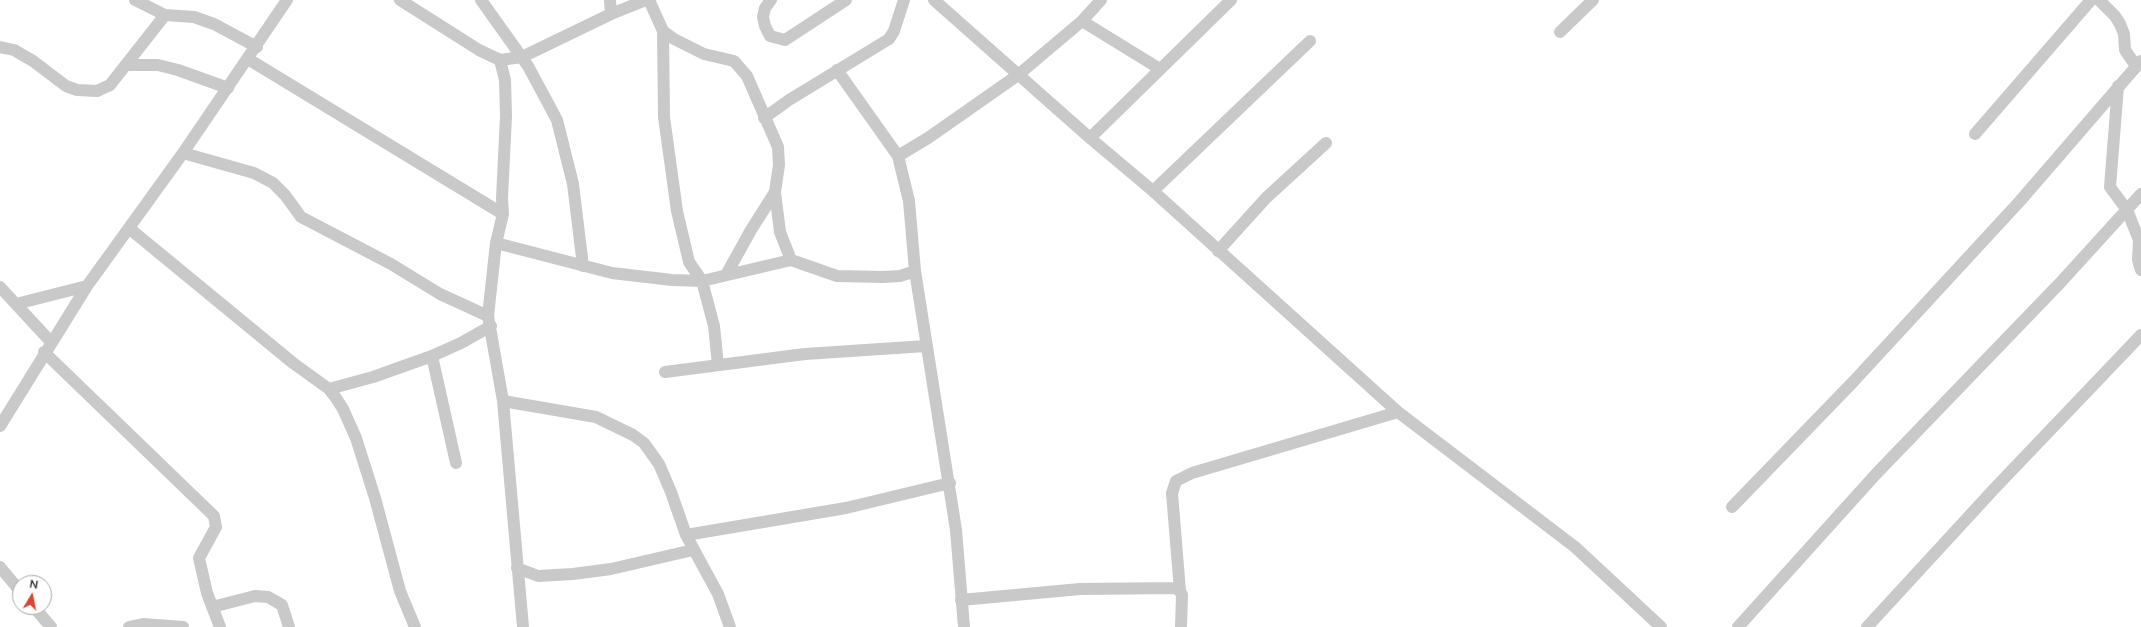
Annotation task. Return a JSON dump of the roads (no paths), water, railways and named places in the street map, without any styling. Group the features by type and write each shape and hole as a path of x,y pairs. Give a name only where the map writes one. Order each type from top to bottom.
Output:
{"street":[{"path":"135,0 165,15 194,17 214,24 257,47"},
{"path":"0,426 87,286 130,229 257,47 287,0"},
{"path":"400,0 479,50 500,60 522,57 611,14 647,0 663,31 664,117 677,211 689,262 702,281 714,326 718,365"},
{"path":"481,0 522,57 546,96 557,120 564,142 573,184 583,266"},
{"path":"610,0 611,14"},
{"path":"771,0 765,8 763,17 765,26 770,36 785,40 846,0"},
{"path":"764,118 892,35 904,0"},
{"path":"934,0 1090,138 1153,191 1398,412 1575,547 1661,627"},
{"path":"898,156 928,138 1018,75 1082,22 1101,0"},
{"path":"1090,138 1232,0"},
{"path":"1560,32 1593,0"},
{"path":"1975,134 2091,0"},
{"path":"1732,507 1853,382 2020,201 2138,64 2125,50 2124,34 2120,24 2115,16 2099,0"},
{"path":"0,47 14,50 33,61 66,86 77,90 97,91 110,85 165,15"},
{"path":"1082,22 1160,69"},
{"path":"663,31 674,39 704,54 734,61 747,76 764,118 778,147 779,165 775,192 780,232 791,260"},
{"path":"1153,191 1310,41"},
{"path":"248,59 503,214"},
{"path":"500,60 505,80 506,116 502,198 503,214 496,243 489,321 503,401 523,627"},
{"path":"126,65 158,65 178,70 228,88"},
{"path":"837,70 898,156 909,201 915,271 926,346 950,483 956,530 964,627"},
{"path":"2118,86 2110,187 2127,210 2139,240 2138,260 2141,270"},
{"path":"1218,251 1266,198 1326,143"},
{"path":"183,153 254,173 273,183 285,195 301,217 391,264 440,294 489,321"},
{"path":"726,275 750,230 775,192"},
{"path":"1738,627 1876,474 2060,283 2141,194"},
{"path":"130,229 293,363 329,389 343,409 356,438 375,498 400,591 415,627"},
{"path":"496,243 583,266 643,278 702,281 791,260 837,276 872,278 900,276 915,271"},
{"path":"16,304 87,286"},
{"path":"0,287 16,304 48,348 214,516 216,527 200,558 200,566 212,607 220,627"},
{"path":"329,389 373,377 432,356 461,343 489,321"},
{"path":"1867,627 2000,483 2141,335"},
{"path":"665,372 805,354 926,346"},
{"path":"432,356 456,463"},
{"path":"503,401 592,415 633,435 644,443 659,464 672,492 686,535 718,594 730,627"},
{"path":"1181,627 1182,595 1180,591 1172,493 1176,481 1192,473 1398,412"},
{"path":"686,535 846,508 950,483"},
{"path":"517,568 538,576 573,574 611,569 693,550"},
{"path":"0,567 12,581"},
{"path":"961,600 1080,589 1175,588 1180,591"},
{"path":"212,607 255,596 268,597 282,605 289,627"},
{"path":"41,615 51,627"},
{"path":"129,627 143,624 183,627"}]}
